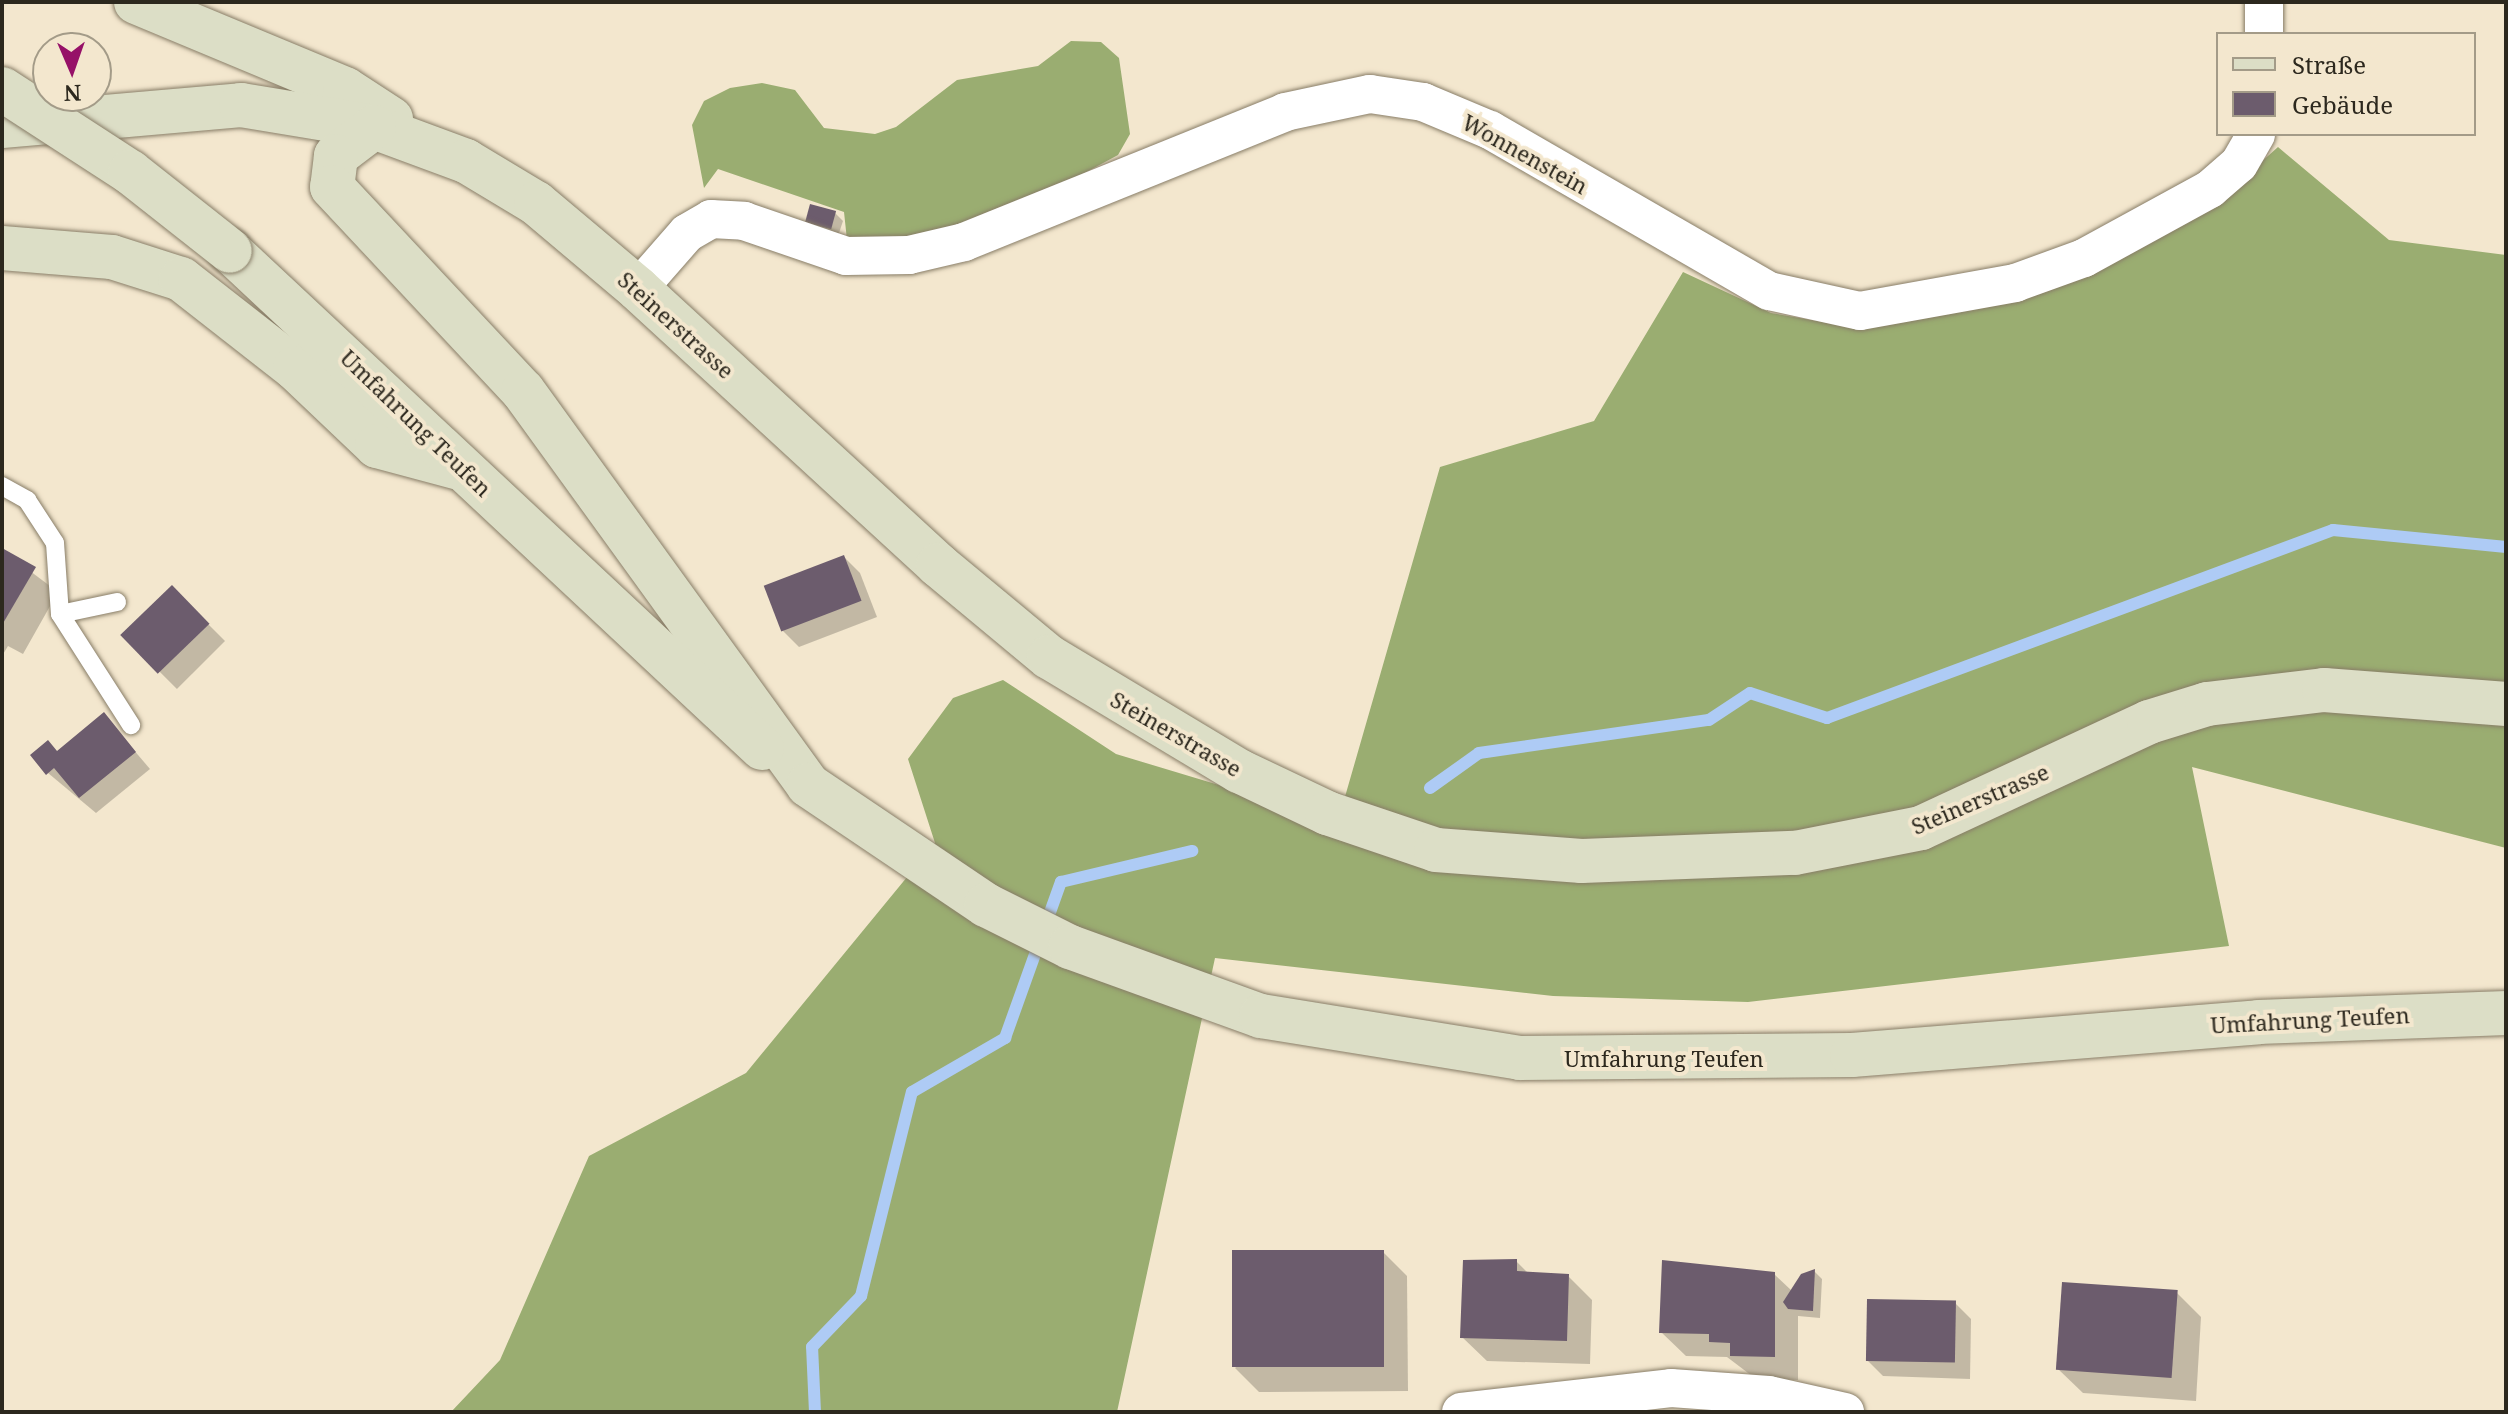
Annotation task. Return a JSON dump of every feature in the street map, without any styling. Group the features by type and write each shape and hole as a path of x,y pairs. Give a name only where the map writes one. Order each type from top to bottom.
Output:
{"main road":[{"path":"136,2 207,26 345,89 430,145"},
{"path":"204,105 218,63 207,26"},
{"name":"Umfahrung Teufen","path":"2,89 130,172 230,251 707,703 808,785 868,830 986,905 1167,987 1261,1016 1436,1049 1631,1062 1744,1060 2259,1022 2506,1013"},
{"name":"Steinerstrasse","path":"2,126 204,105 287,109 374,127 430,145 536,203 638,289 938,565 1049,657 1239,771 1327,813 1436,850 1582,861 1795,853 1921,828 2149,722 2207,704 2324,690 2506,704"},
{"path":"287,109 332,187 523,391 808,785"},
{"path":"332,187 336,156 374,127"},
{"path":"2,248 112,257 181,279 295,368 377,446 463,469"}],"street":[{"path":"2264,2 2264,32"},
{"name":"Wonnenstein","path":"638,289 687,233 711,219 744,221 846,256 909,255 964,242 1285,112 1370,94 1423,102 1490,130 1769,291 1860,311 2015,283 2084,258 2210,189 2239,164 2255,136"},
{"path":"1461,1412 1671,1388 1769,1395 1845,1412"}],"lane":[{"path":"2,486 27,500 55,543 60,614 131,725"},
{"path":"60,614 117,602"}],"green space":[{"path":"1071,41 1101,42 1119,58 1130,134 1118,155 1053,190 924,238 847,240 844,212 718,169 704,188 692,125 704,101 730,88 762,83 795,90 824,128 875,134 896,127 957,80 1038,66"},
{"path":"2278,147 2389,240 2506,255 2506,848 2192,767 2229,946 1748,1002 1553,996 1215,958 1117,1412 451,1412 500,1360 589,1156 746,1073 935,843 908,759 953,698 1003,680 1116,754 1338,821 1440,467 1594,421 1683,272 1771,313 1852,327 2209,209"}],"building":[{"path":"810,204 836,211 831,229 805,222"},
{"path":"2,548 36,567 2,625"},
{"path":"844,555 862,601 781,632 764,586"},
{"path":"172,585 210,624 158,674 120,635"},
{"path":"104,712 136,752 79,798 54,768 46,775 30,755 48,740 57,751"},
{"path":"1232,1250 1384,1250 1384,1367 1232,1367"},
{"path":"1517,1259 1517,1271 1569,1274 1567,1341 1460,1338 1463,1260"},
{"path":"1662,1260 1775,1272 1775,1357 1730,1356 1730,1343 1709,1342 1709,1334 1659,1333"},
{"path":"1815,1269 1813,1311 1788,1309 1783,1302 1801,1274"},
{"path":"2062,1282 2178,1290 2172,1378 2056,1370"},
{"path":"1867,1299 1956,1301 1955,1363 1866,1361"}],"waterway":[{"path":"1430,788 1479,753 1709,720 1750,693 1827,718 2333,530 2506,547"},
{"path":"815,1412 812,1347 861,1296 912,1092 1005,1038 1061,882 1192,851"}]}
